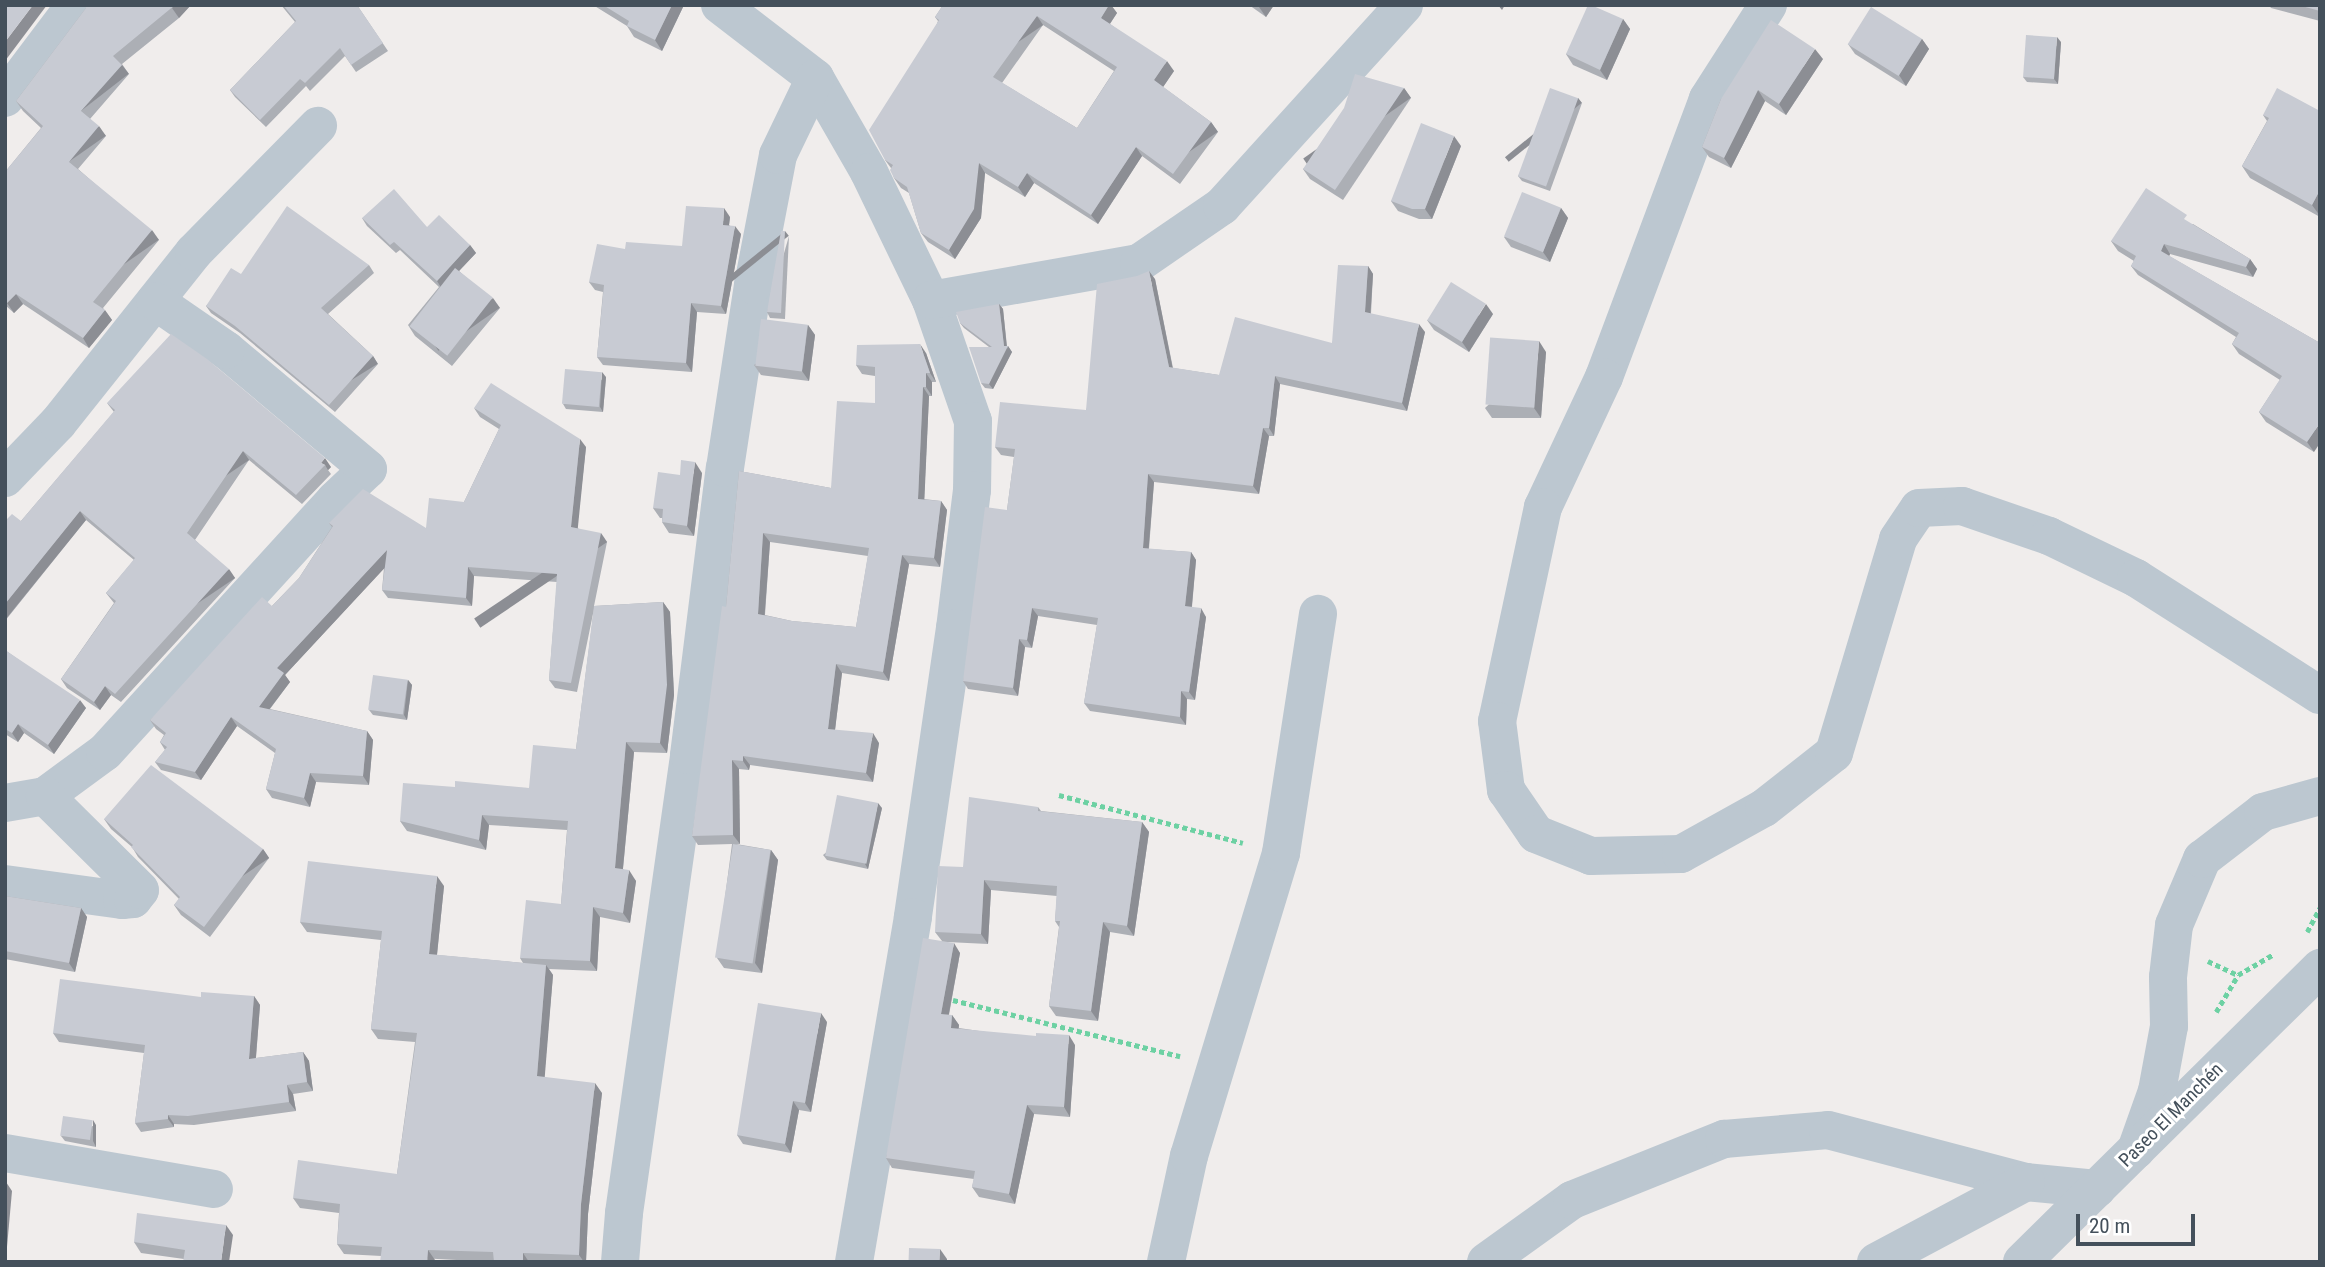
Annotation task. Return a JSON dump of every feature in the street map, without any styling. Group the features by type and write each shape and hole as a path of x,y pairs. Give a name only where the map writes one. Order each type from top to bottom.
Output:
{"street":[{"path":"5,98 75,5"},
{"path":"720,5 815,78 869,172 931,300 973,421 972,490 913,917 853,1262"},
{"path":"931,300 1139,263 1222,206 1404,5"},
{"path":"1768,5 1708,99 1604,377 1544,507 1497,721 1506,790 1536,834 1591,856 1681,854 1764,808 1834,753 1898,539 1919,508 1962,506 2049,536 2136,578 2320,695"},
{"path":"620,1262 624,1213 689,755 725,468 753,285 778,155 815,78"},
{"path":"5,478 58,423 194,252 318,126"},
{"path":"5,803 44,796 105,752 335,500 368,469 226,350 155,301"},
{"path":"1166,1262 1189,1156 1281,853 1318,614"},
{"path":"5,884 122,900 133,899 140,890 44,796"},
{"path":"2136,1150 2157,1091 2169,1026 2168,977 2174,925 2202,859 2263,812 2320,796"},
{"name":"Paseo El Manchén","path":"2022,1262 2136,1150 2312,952"},
{"path":"1486,1262 1572,1200 1724,1139 1828,1130 2026,1182 2097,1189"},
{"path":"5,1153 214,1189"},
{"path":"1876,1262 2026,1182"}],"path":[{"path":"1059,795 1281,853"},
{"path":"2312,952 2320,908"},
{"path":"2174,925 2204,959 2238,975 2282,950"},
{"path":"953,1000 1218,1066"}],"building":[{"path":"5,5 33,5 5,42"},
{"path":"86,5 175,5 113,56 122,65 81,111 99,126 69,162 152,230 93,302 105,310 83,338 16,294 5,302 5,172 43,126 16,101"},
{"path":"283,5 357,5 383,43 351,65 340,48 305,83 300,79 260,120 230,90 296,21"},
{"path":"603,5 672,5 655,40 627,26 629,21"},
{"path":"943,5 1109,5 1101,18 1167,61 1154,80 1211,122 1173,174 1136,147 1091,215 1027,173 1018,187 979,163 974,209 949,250 921,233 907,187 894,178 890,170 893,165 885,160 869,130 939,20 935,17","holes":["1037,16 1117,67 1077,128 993,77"]},
{"path":"1588,5 1623,19 1600,70 1566,54"},
{"path":"2298,5 2320,5 2320,11"},
{"path":"1871,7 1922,39 1899,76 1848,44"},
{"path":"1771,20 1815,49 1779,104 1758,90 1724,158 1702,147 1721,99"},
{"path":"2026,35 2057,37 2054,79 2023,77"},
{"path":"1355,74 1404,88 1335,190 1303,169 1344,108"},
{"path":"1550,88 1578,98 1546,187 1518,176"},
{"path":"2277,88 2320,111 2320,190 2312,205 2242,166 2269,118 2263,115"},
{"path":"1421,123 1454,136 1425,209 1412,209 1391,201"},
{"path":"2146,188 2187,215 2184,219 2250,259 2246,267 2164,244 2161,251 2320,343 2320,423 2307,442 2259,412 2282,376 2232,344 2239,333 2131,266 2136,256 2111,241"},
{"path":"394,189 427,227 439,215 470,245 437,281 394,242 390,245 362,218"},
{"path":"1522,192 1561,208 1543,252 1504,237"},
{"path":"287,206 369,265 321,308 373,356 329,405 235,326 206,306 231,268 241,274"},
{"path":"686,206 724,208 723,225 735,226 721,306 691,303 686,363 597,357 604,285 589,282 597,244 625,249 626,242 682,246"},
{"path":"781,231 785,231 781,313 767,312"},
{"path":"1338,265 1368,266 1365,312 1419,324 1402,403 1275,376 1269,428 1263,428 1253,486 1148,474 1143,548 1191,552 1185,606 1201,608 1189,692 1181,691 1180,717 1084,703 1098,618 1032,608 1027,640 1019,639 1013,688 963,681 985,507 1007,510 1015,449 995,447 1000,402 1086,410 1097,284 1149,271 1169,367 1219,375 1235,317 1332,343"},
{"path":"455,268 493,298 447,356 409,326"},
{"path":"1451,282 1486,304 1462,342 1427,320"},
{"path":"999,304 1004,346 1008,346 989,384 981,383 969,347 992,347 960,323 956,312"},
{"path":"761,319 808,325 802,371 755,366"},
{"path":"171,334 207,359 325,458 321,463 325,465 296,495 243,451 187,533 229,569 115,694 105,686 94,702 61,679 116,601 106,593 135,558 80,511 5,604 5,521 12,514 21,521 115,410 107,403"},
{"path":"1490,338 1539,341 1534,408 1485,404"},
{"path":"920,344 930,373 926,373 926,387 923,387 918,499 941,501 934,558 902,555 883,672 836,664 828,729 873,733 866,773 743,756 743,761 732,760 733,835 692,836 722,606 726,607 739,471 831,488 837,401 875,403 875,367 856,365 857,345","holes":["763,533 869,548 856,627 792,621 758,614"]},
{"path":"565,369 602,372 599,407 562,404"},
{"path":"491,383 580,439 571,527 601,533 571,683 549,680 557,574 468,567 466,598 382,590 387,550 277,668 284,673 259,707 367,731 363,776 310,773 304,798 266,789 276,749 231,717 195,772 155,762 167,747 160,742 166,733 150,720 262,597 272,606 299,578 333,526 329,523 363,489 426,528 429,498 464,502 501,425 474,408"},
{"path":"681,460 695,462 687,526 662,522 663,509 653,508 658,472 680,475"},
{"path":"663,602 667,685 660,743 626,742 615,868 629,870 623,913 593,907 590,961 520,958 526,900 561,904 568,821 482,815 479,840 400,821 403,783 455,787 455,781 529,788 533,745 576,749 594,606"},
{"path":"5,650 80,700 48,745 18,724 12,733 5,729"},
{"path":"373,675 408,680 403,715 368,710"},
{"path":"151,765 263,849 204,927 174,905 180,897 131,847 133,845 104,819"},
{"path":"837,795 878,803 866,864 825,856"},
{"path":"969,797 1038,807 1038,811 1142,822 1127,926 1103,922 1091,1011 1049,1006 1060,921 1055,921 1057,886 984,880 981,934 935,932 938,866 963,867"},
{"path":"733,844 771,850 753,964 715,958"},
{"path":"308,861 437,876 429,954 546,965 537,1076 595,1083 581,1204 579,1255 523,1253 523,1262 494,1262 493,1252 428,1250 427,1262 380,1262 382,1247 337,1244 340,1204 293,1198 298,1160 397,1174 417,1033 371,1029 382,931 300,922"},
{"path":"5,896 81,908 69,963 5,951"},
{"path":"923,938 954,943 941,1014 952,1015 951,1028 1036,1036 1036,1033 1069,1035 1064,1107 1027,1105 1009,1194 972,1187 975,1171 886,1158"},
{"path":"60,979 201,997 201,992 254,996 249,1059 303,1052 307,1082 287,1085 289,1102 188,1116 168,1115 168,1119 135,1123 145,1045 53,1033"},
{"path":"758,1003 821,1013 805,1103 793,1101 785,1144 737,1135"},
{"path":"63,1116 93,1120 90,1140 60,1136"},
{"path":"137,1213 226,1225 221,1262 183,1262 185,1250 134,1242"},
{"path":"909,1248 940,1249 940,1262 909,1262"}]}
